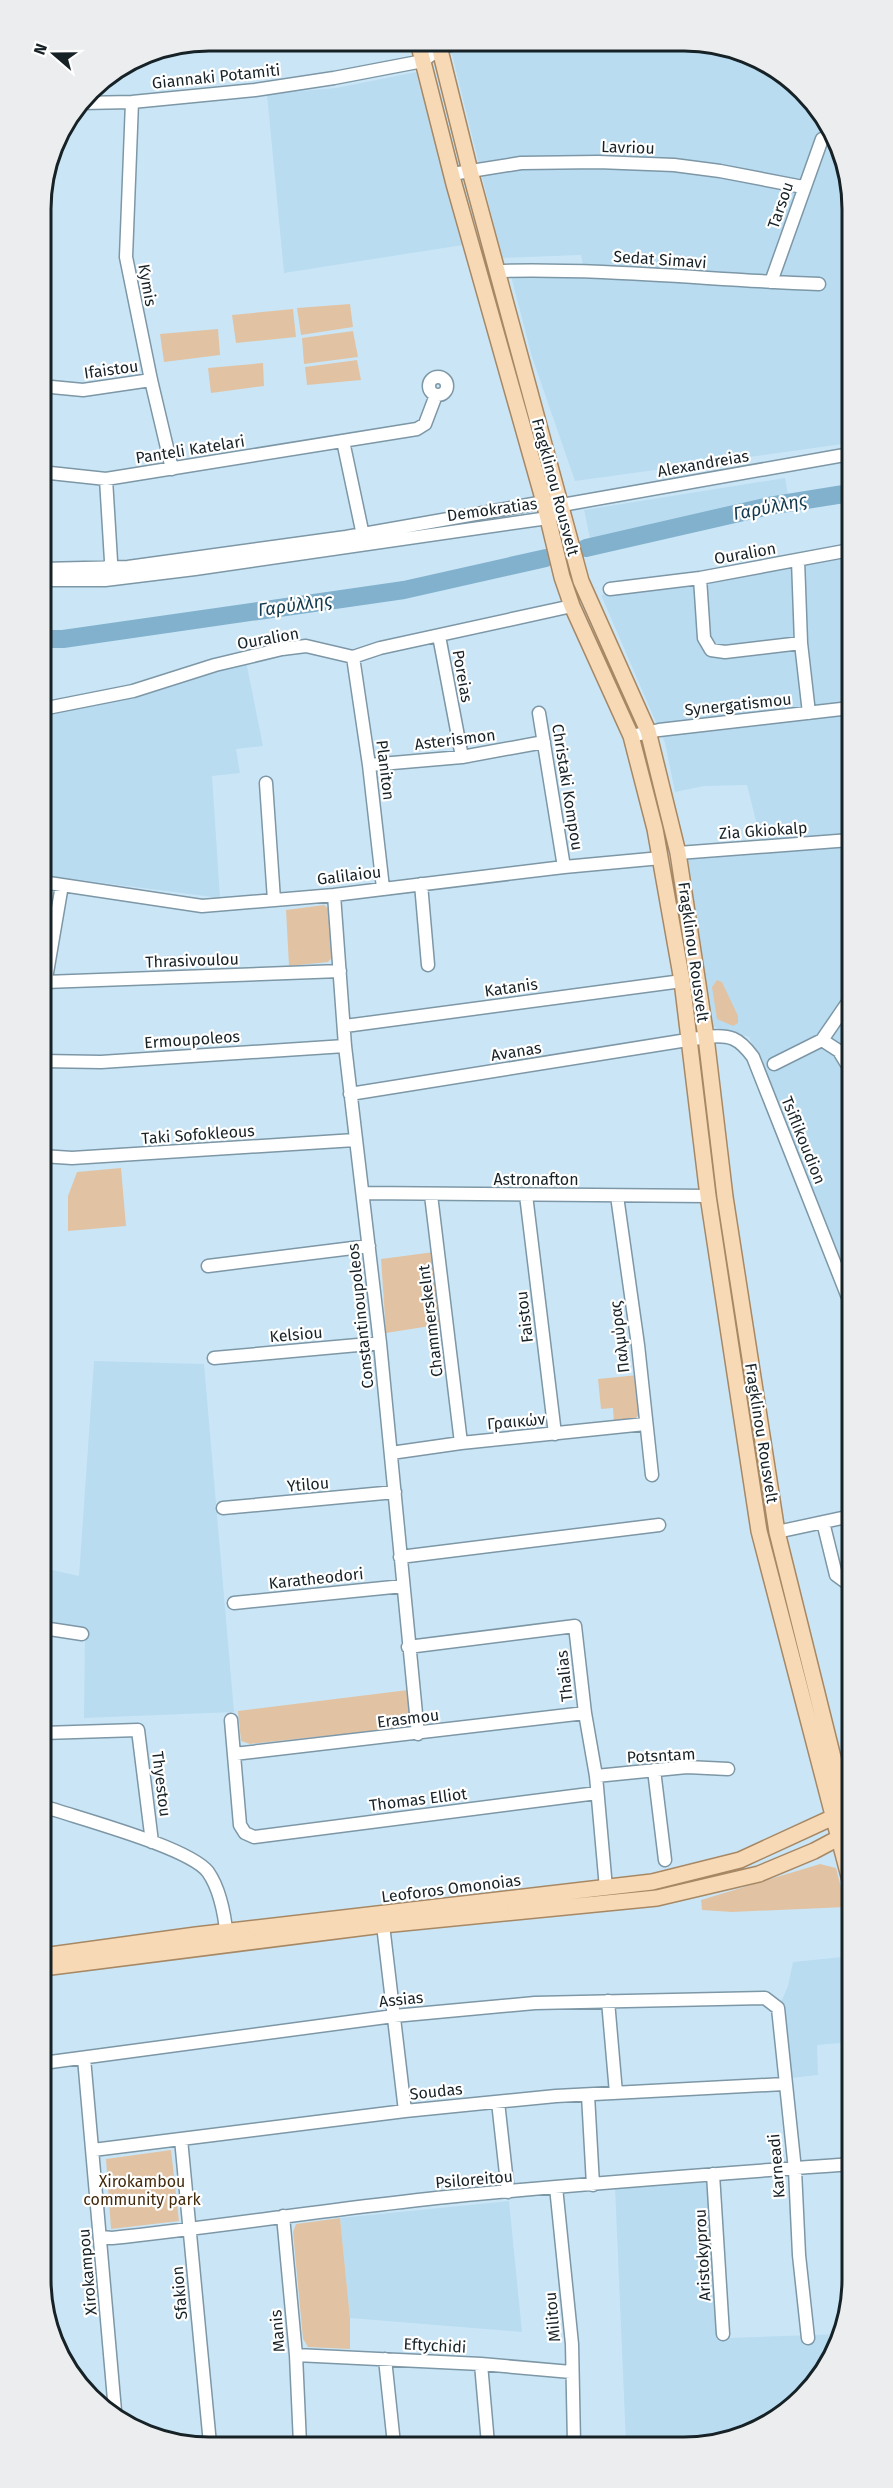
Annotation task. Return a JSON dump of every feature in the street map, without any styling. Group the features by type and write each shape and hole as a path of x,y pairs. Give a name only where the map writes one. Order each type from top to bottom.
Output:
{"main road":[{"name":"Fragklinou Rousvelt","path":"420,51 506,372 544,502 562,577 572,606 631,736 662,858 682,981 708,1196 759,1531 842,1805"},
{"name":"Fragklinou Rousvelt","path":"440,51 470,171 581,581 648,731 678,853 706,1037 725,1197 777,1532 842,1804"},
{"name":"Leoforos Omonoias","path":"51,1967 227,1938 652,1882 740,1860 842,1813"},
{"name":"Leoforos Omonoias","path":"51,1955 657,1898 759,1874 814,1851 842,1836"}],"street":[{"path":"423,61 433,51"},
{"name":"Giannaki Potamiti","path":"92,103 132,102 255,90 423,61"},
{"name":"Kymis","path":"132,102 126,257 172,469"},
{"name":"Tarsou","path":"771,282 822,139"},
{"name":"Lavriou","path":"452,174 521,163 598,162 674,165 720,171 803,187"},
{"name":"Sedat Simavi","path":"498,271 579,270 819,284"},
{"name":"Ifaistou","path":"51,387 83,390 151,380"},
{"name":"Panteli Katelari","path":"51,473 106,479 422,427 436,395"},
{"path":"343,441 365,539"},
{"name":"Alexandreias","path":"562,505 842,455"},
{"path":"106,479 107,574"},
{"name":"Demokratias","path":"365,539 544,502 562,505"},
{"name":"Demokratias","path":"51,579 548,518 562,505"},
{"name":"Ouralion","path":"610,589 700,578 842,552"},
{"path":"798,560 801,643 809,713"},
{"name":"Demokratias","path":"51,570 107,574"},
{"path":"700,578 704,638 711,650 725,652 801,643"},
{"path":"353,657 380,648 572,606"},
{"name":"Poreias","path":"439,636 462,757"},
{"name":"Ouralion","path":"51,707 133,691 215,665 282,649 306,646 353,657"},
{"name":"Planiton","path":"353,657 369,765 383,888"},
{"name":"Synergatismou","path":"631,736 648,731 842,709"},
{"name":"Christaki Kompou","path":"539,713 564,867"},
{"name":"Asterismon","path":"369,765 462,757 544,742"},
{"path":"266,783 274,900"},
{"name":"Zia Gkiokalp","path":"678,853 842,841"},
{"name":"Galilaiou","path":"51,883 202,906 334,895 564,867 662,858"},
{"path":"421,884 428,965"},
{"path":"51,948 62,885"},
{"name":"Constantinoupoleos","path":"334,895 345,1046 380,1343 418,1734"},
{"name":"Thrasivoulou","path":"51,982 340,971"},
{"name":"Katanis","path":"345,1026 682,981"},
{"path":"774,1064 822,1040 842,1011"},
{"name":"Tsiflikoudion","path":"688,1041 721,1035 734,1038 745,1046 753,1057 842,1282"},
{"path":"822,1040 839,1051 842,1056"},
{"name":"Avanas","path":"350,1094 688,1041"},
{"name":"Ermoupoleos","path":"51,1061 101,1062 345,1046"},
{"name":"Taki Sofokleous","path":"51,1157 72,1158 355,1140"},
{"name":"Astronafton","path":"363,1193 708,1196"},
{"name":"Chammerskelnt","path":"431,1195 461,1443"},
{"name":"Faistou","path":"526,1195 555,1434"},
{"name":"Παλμύρας","path":"617,1196 638,1345 652,1475"},
{"path":"208,1266 369,1246"},
{"name":"Kelsiou","path":"214,1358 380,1343"},
{"name":"Γραικών","path":"391,1453 461,1443 645,1424"},
{"name":"Ytilou","path":"223,1508 395,1492"},
{"path":"777,1532 842,1518"},
{"path":"823,1522 836,1575 842,1579"},
{"path":"400,1557 659,1526"},
{"name":"Karatheodori","path":"234,1604 403,1586"},
{"name":"Thalias","path":"408,1647 575,1626 585,1713 596,1776 606,1888"},
{"path":"51,1630 82,1634"},
{"name":"Erasmou","path":"234,1754 585,1713"},
{"path":"231,1720 234,1754"},
{"name":"Thyestou","path":"51,1733 138,1730 152,1842"},
{"name":"Thomas Elliot","path":"234,1754 240,1825 244,1833 254,1837 597,1793"},
{"name":"Potsntam","path":"596,1776 687,1767 728,1769"},
{"path":"654,1770 665,1860"},
{"path":"51,1809 186,1855 207,1871 217,1889 227,1938"},
{"path":"383,1924 405,2111"},
{"name":"Assias","path":"51,2062 394,2016 534,2003 765,1998"},
{"name":"Karneadi","path":"765,1998 778,2008 784,2084 795,2170 808,2338"},
{"path":"608,2001 616,2093"},
{"name":"Xirokampou","path":"84,2058 115,2405"},
{"name":"Soudas","path":"93,2150 405,2111 498,2102 784,2084"},
{"path":"588,2095 593,2185"},
{"path":"498,2102 508,2192"},
{"name":"Sfakion","path":"181,2139 209,2437"},
{"name":"Psiloreitou","path":"101,2236 112,2238 189,2230 283,2216 556,2187 842,2165"},
{"name":"Aristokyprou","path":"713,2174 723,2334"},
{"name":"Militou","path":"556,2187 572,2344 574,2437"},
{"name":"Manis","path":"283,2216 296,2355 300,2437"},
{"name":"Eftychidi","path":"296,2355 481,2364 571,2372"},
{"path":"385,2359 393,2437"},
{"path":"481,2364 487,2437"}],"shaded area":[{"path":"451,51 694,51 735,59 754,67 788,90 809,113 826,139 839,178 842,199 842,444 575,481 532,357 511,276 585,275 581,255 502,258"},
{"path":"416,72 463,245 284,273 267,94 336,88"},
{"path":"785,478 789,500 591,543 584,510"},
{"path":"842,557 842,1267 749,1037 711,1026 684,860 764,853 747,785 704,786 675,792 665,743 601,595 690,587"},
{"path":"246,661 263,746 236,749 240,773 212,776 220,898 51,876 51,713 121,699"},
{"path":"94,1361 204,1364 234,1712 84,1718 85,1629 51,1621 51,1570 79,1576"},
{"path":"842,1957 842,2043 817,2045 818,2075 791,2078 787,2033 781,2002 788,1986 793,1962"},
{"path":"718,2182 729,2338 832,2334 815,2367 788,2398 763,2416 725,2432 704,2436 626,2437 615,2187"},
{"path":"509,2201 522,2332 350,2318 340,2218"}],"green space":[{"path":"350,304 353,327 301,335 297,308"},
{"path":"293,309 296,337 236,343 232,315"},
{"path":"218,329 220,355 164,362 160,334"},
{"path":"353,331 358,357 304,364 302,338"},
{"path":"357,360 361,380 307,385 305,367"},
{"path":"263,363 264,386 211,393 208,368"},
{"path":"324,905 332,912 336,953 328,962 289,966 286,910"},
{"path":"717,980 722,982 738,1016 738,1023 733,1026 717,1019 712,987"},
{"path":"121,1168 126,1226 68,1231 68,1196 77,1172"},
{"path":"434,1252 443,1324 386,1333 381,1259"},
{"path":"638,1375 640,1413 633,1422 614,1424 613,1408 601,1409 598,1379"},
{"path":"408,1690 411,1716 402,1728 250,1744 241,1741 238,1711"},
{"path":"820,1864 836,1868 842,1891 842,1907 732,1912 702,1910 701,1900"},
{"name":"Xirokambou community park","path":"171,2150 179,2221 111,2229 106,2159"},
{"path":"340,2218 350,2318 350,2349 308,2347 303,2339 293,2232 296,2224"}],"waterway":[{"name":"Γαρύλλης","path":"586,548 769,506 842,494"},
{"name":"Γαρύλλης","path":"51,639 404,590 546,558"}]}
